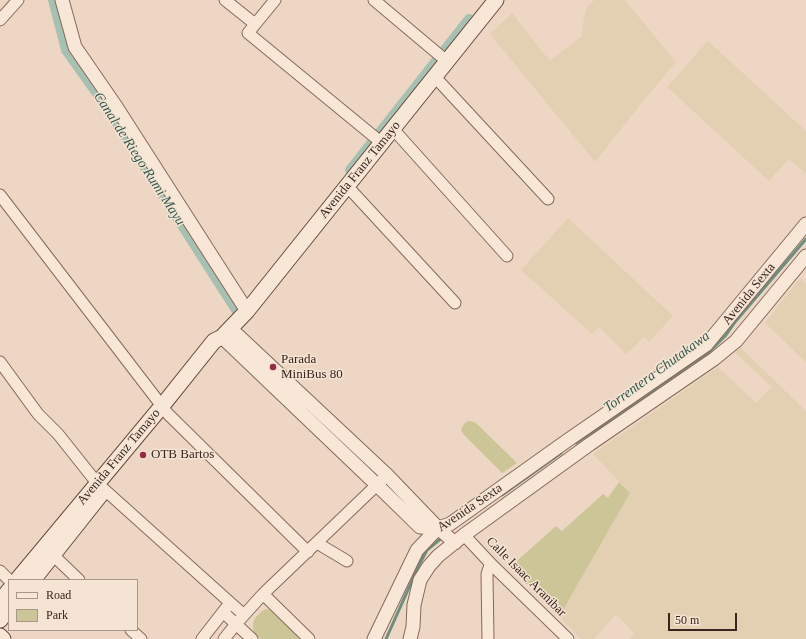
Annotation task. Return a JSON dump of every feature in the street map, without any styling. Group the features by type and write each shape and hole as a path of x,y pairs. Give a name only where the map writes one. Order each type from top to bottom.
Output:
{"main road":[{"name":"Avenida Franz Tamayo","path":"18,579 101,487 220,346 226,332 247,311 496,0"},
{"name":"Avenida Franz Tamayo","path":"33,579 53,555 101,487"},
{"path":"0,602 8,591"},
{"path":"0,620 8,610"},
{"path":"0,636 3,639"}],"street":[{"path":"0,20 18,0"},
{"path":"62,0 75,47 117,108 247,311"},
{"path":"225,0 255,24"},
{"path":"276,0 248,33 377,139 383,141"},
{"path":"374,0 446,62"},
{"path":"434,77 548,199"},
{"path":"393,129 507,256"},
{"path":"347,186 455,303"},
{"path":"0,195 165,410 308,552"},
{"name":"Avenida Sexta","path":"374,639 417,550 450,535 706,345 806,224"},
{"name":"Avenida Sexta","path":"410,639 413,627 414,605 420,580 438,556 450,535 450,524 572,445 714,359 736,341 806,256"},
{"path":"226,332 387,476 450,535"},
{"path":"226,332 420,527 450,535"},
{"path":"0,362 38,414 58,434 101,487 244,615"},
{"path":"224,639 264,594 387,476"},
{"name":"Calle Isaac Aranibar","path":"450,535 492,565 568,639"},
{"path":"317,543 347,561"},
{"path":"53,555 77,579"},
{"path":"488,639 487,574 492,565"},
{"path":"0,571 8,579"},
{"path":"264,594 309,639"},
{"path":"202,639 230,603"},
{"path":"223,612 252,639"},
{"path":"132,631 141,639"}],"shaded area":[{"path":"594,0 625,0 676,62 595,162 490,34 512,13 550,61 582,36 584,16 587,7"},
{"path":"708,41 806,131 805,173 789,159 769,181 667,87"},
{"path":"568,218 673,316 649,342 644,337 626,354 599,327 592,334 521,270"},
{"path":"800,278 806,284 806,362 765,323"},
{"path":"740,347 806,411 806,639 630,639 634,633 616,614 594,639 581,639 559,617 630,493 593,454 718,367 756,403 771,387 735,352"}],"green space":[{"path":"468,421 477,424 517,463 502,473 464,435 461,430 464,424"},
{"path":"619,482 630,493 559,617 510,567 556,526 562,531 603,494 608,498"},
{"path":"266,609 271,610 303,639 260,639 254,633 253,623 255,618"}],"waterway":[{"name":"Canal de Riego Rumi Mayu","path":"53,0 66,50 106,106 238,313 244,306"},
{"path":"350,170 469,19"},
{"name":"Torrentera Chutakawa","path":"576,443 710,351 726,335 735,322 806,239"},
{"name":"Torrentera Chutakawa","path":"502,495 561,453"},
{"name":"Torrentera Chutakawa","path":"386,639 427,550 444,536"}],"place":[{"name":"Parada MiniBus 80","path":"273,367"},
{"name":"OTB Bartos","path":"143,455"}]}
